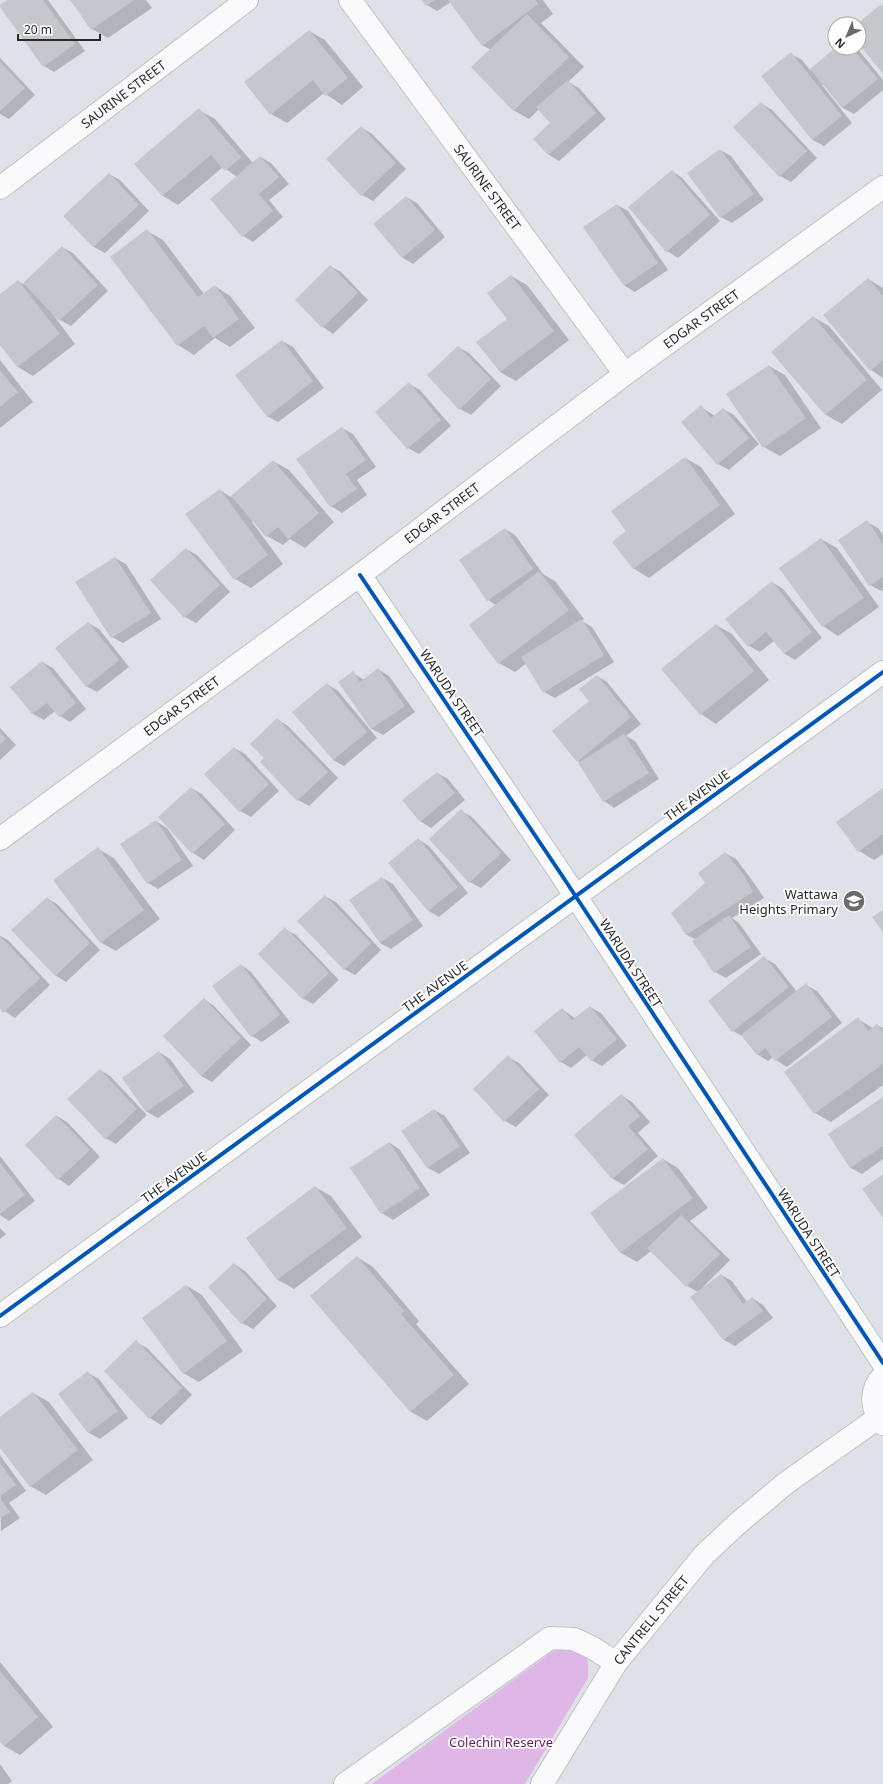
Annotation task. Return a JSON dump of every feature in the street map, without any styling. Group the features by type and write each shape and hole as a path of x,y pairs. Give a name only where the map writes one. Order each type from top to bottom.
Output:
{"street":[{"name":"SAURINE STREET","path":"0,188 247,0"},
{"name":"SAURINE STREET","path":"350,0 625,374"},
{"name":"EDGAR STREET","path":"0,839 360,575 625,374 883,187"},
{"name":"WARUDA STREET","path":"360,575 575,896 883,1363"},
{"name":"THE AVENUE","path":"0,1316 883,672"},
{"path":"880,1421 874,1408 873,1398 875,1388 883,1376"},
{"name":"CANTRELL STREET","path":"345,1784 550,1638 574,1639 593,1648 616,1663 704,1555 742,1520 786,1484 880,1421"},
{"path":"542,1784 616,1663"}],"green space":[{"name":"Colechin Reserve","path":"568,1646 580,1651 586,1657 588,1665 588,1678 525,1784 372,1784 553,1651"}],"building":[{"path":"7,0 43,0 75,44 43,67 0,7 0,5"},
{"path":"70,0 134,0 91,30"},
{"path":"421,0 434,0 426,6"},
{"path":"448,0 535,0 538,4 482,46"},
{"path":"881,4 883,6 883,74 867,54 867,16"},
{"path":"527,14 569,57 513,111 471,67"},
{"path":"309,30 348,78 325,96 313,80 270,115 244,82"},
{"path":"791,52 842,116 812,140 761,76"},
{"path":"827,55 827,56 859,56 878,79 842,108 810,69"},
{"path":"0,62 25,88 0,111"},
{"path":"568,80 596,113 548,155 533,139 550,123 536,107"},
{"path":"761,102 807,151 779,177 733,127"},
{"path":"199,108 241,157 225,171 211,155 162,196 134,164"},
{"path":"361,126 396,163 361,196 326,159"},
{"path":"720,149 754,194 720,218 687,173"},
{"path":"260,156 279,177 259,194 273,211 242,237 210,199"},
{"path":"672,170 710,215 666,252 628,207"},
{"path":"109,173 139,205 93,247 63,216"},
{"path":"406,196 435,230 402,258 373,224"},
{"path":"617,204 658,263 624,286 583,227"},
{"path":"147,229 198,297 215,285 239,319 213,338 204,326 177,346 110,257"},
{"path":"62,246 98,285 59,321 23,283"},
{"path":"330,265 358,293 322,328 295,300"},
{"path":"511,275 554,331 500,372 476,342 507,319 487,293"},
{"path":"868,278 883,296 883,360 870,371 823,315"},
{"path":"18,280 60,334 17,367 0,345 0,294"},
{"path":"813,316 867,380 825,415 771,352"},
{"path":"282,340 313,381 267,417 235,375"},
{"path":"458,346 491,379 459,410 427,375"},
{"path":"769,365 806,418 763,448 726,394"},
{"path":"0,370 18,392 0,407"},
{"path":"409,382 441,420 407,449 375,412"},
{"path":"701,405 711,418 723,408 749,438 717,465 681,422"},
{"path":"342,427 366,460 346,474 357,489 330,507 296,459"},
{"path":"685,457 720,505 633,569 612,542 626,531 611,511"},
{"path":"273,460 319,513 288,539 278,527 266,537 231,496"},
{"path":"220,489 268,555 234,580 185,514"},
{"path":"867,520 883,544 883,577 869,586 838,540"},
{"path":"505,528 533,569 487,601 459,560"},
{"path":"821,538 864,598 822,627 779,568"},
{"path":"186,548 220,585 184,618 150,580"},
{"path":"115,557 151,613 111,638 75,582"},
{"path":"539,571 569,610 498,664 469,625"},
{"path":"772,581 812,632 784,654 766,632 748,647 725,619"},
{"path":"582,619 604,655 543,693 521,657"},
{"path":"88,622 119,660 86,687 55,648"},
{"path":"716,624 754,671 700,715 661,669"},
{"path":"42,661 76,703 59,717 47,703 32,714 10,687"},
{"path":"378,668 405,706 371,729 338,682 353,671 360,682"},
{"path":"597,675 631,717 577,762 552,731 589,701 579,689"},
{"path":"327,683 367,732 333,760 292,712"},
{"path":"277,718 328,772 297,801 260,762 264,758 250,744"},
{"path":"0,732 6,739 0,744"},
{"path":"624,734 649,773 603,802 578,763"},
{"path":"234,747 269,784 239,812 204,774"},
{"path":"437,772 455,793 420,822 402,800"},
{"path":"191,787 225,824 192,854 158,817"},
{"path":"883,788 883,834 858,852 836,822"},
{"path":"461,809 501,853 469,883 429,839"},
{"path":"156,820 182,860 147,884 120,844"},
{"path":"418,838 458,887 428,911 388,863"},
{"path":"98,847 144,910 100,943 53,880"},
{"path":"725,852 744,875 753,892 686,935 671,913 705,883 698,873"},
{"path":"382,877 413,920 380,943 349,900"},
{"path":"325,895 371,943 344,970 297,921"},
{"path":"47,897 90,943 55,976 11,930"},
{"path":"883,910 883,932 872,917"},
{"path":"729,915 751,947 714,973 692,941"},
{"path":"285,927 329,973 302,999 258,954"},
{"path":"0,936 40,978 3,1013 0,1009"},
{"path":"764,956 789,987 732,1032 708,1001"},
{"path":"241,964 280,1015 251,1037 212,986"},
{"path":"806,983 832,1017 775,1061 765,1048 757,1055 741,1035"},
{"path":"204,998 241,1038 201,1076 163,1036"},
{"path":"590,1006 617,1039 591,1061 579,1047 560,1063 534,1031 562,1008 572,1020"},
{"path":"858,1017 868,1031 877,1024 883,1032 883,1064 814,1114 784,1072"},
{"path":"159,1051 184,1086 146,1112 122,1078"},
{"path":"508,1055 539,1089 504,1122 473,1089"},
{"path":"100,1069 137,1109 105,1139 67,1099"},
{"path":"621,1094 640,1116 628,1126 648,1149 612,1179 574,1135"},
{"path":"883,1097 883,1146 850,1168 828,1134"},
{"path":"434,1109 460,1146 427,1168 401,1131"},
{"path":"56,1115 90,1150 58,1180 25,1145"},
{"path":"389,1142 420,1188 381,1214 350,1168"},
{"path":"663,1158 693,1198 620,1253 590,1213"},
{"path":"0,1163 25,1195 0,1214"},
{"path":"883,1174 883,1218 862,1189"},
{"path":"315,1186 347,1228 277,1280 246,1238"},
{"path":"681,1215 720,1254 686,1287 647,1248"},
{"path":"357,1256 404,1311 401,1314 454,1375 410,1412 310,1296"},
{"path":"234,1263 267,1299 241,1324 208,1287"},
{"path":"721,1274 743,1304 752,1297 763,1311 723,1340 690,1297"},
{"path":"186,1285 227,1341 183,1374 142,1318"},
{"path":"136,1340 182,1388 149,1419 104,1371"},
{"path":"88,1371 118,1411 88,1433 58,1394"},
{"path":"33,1392 78,1450 30,1487 0,1448 0,1417"},
{"path":"0,1463 16,1485 0,1496"},
{"path":"0,1498 10,1512 0,1518"},
{"path":"0,1671 38,1717 4,1746 0,1742"}],"cycle path":[{"path":"360,575 563,877 883,1363"},
{"path":"0,1316 883,672"}],"place":[{"name":"Wattawa Heights Primary","path":"854,901"}]}
